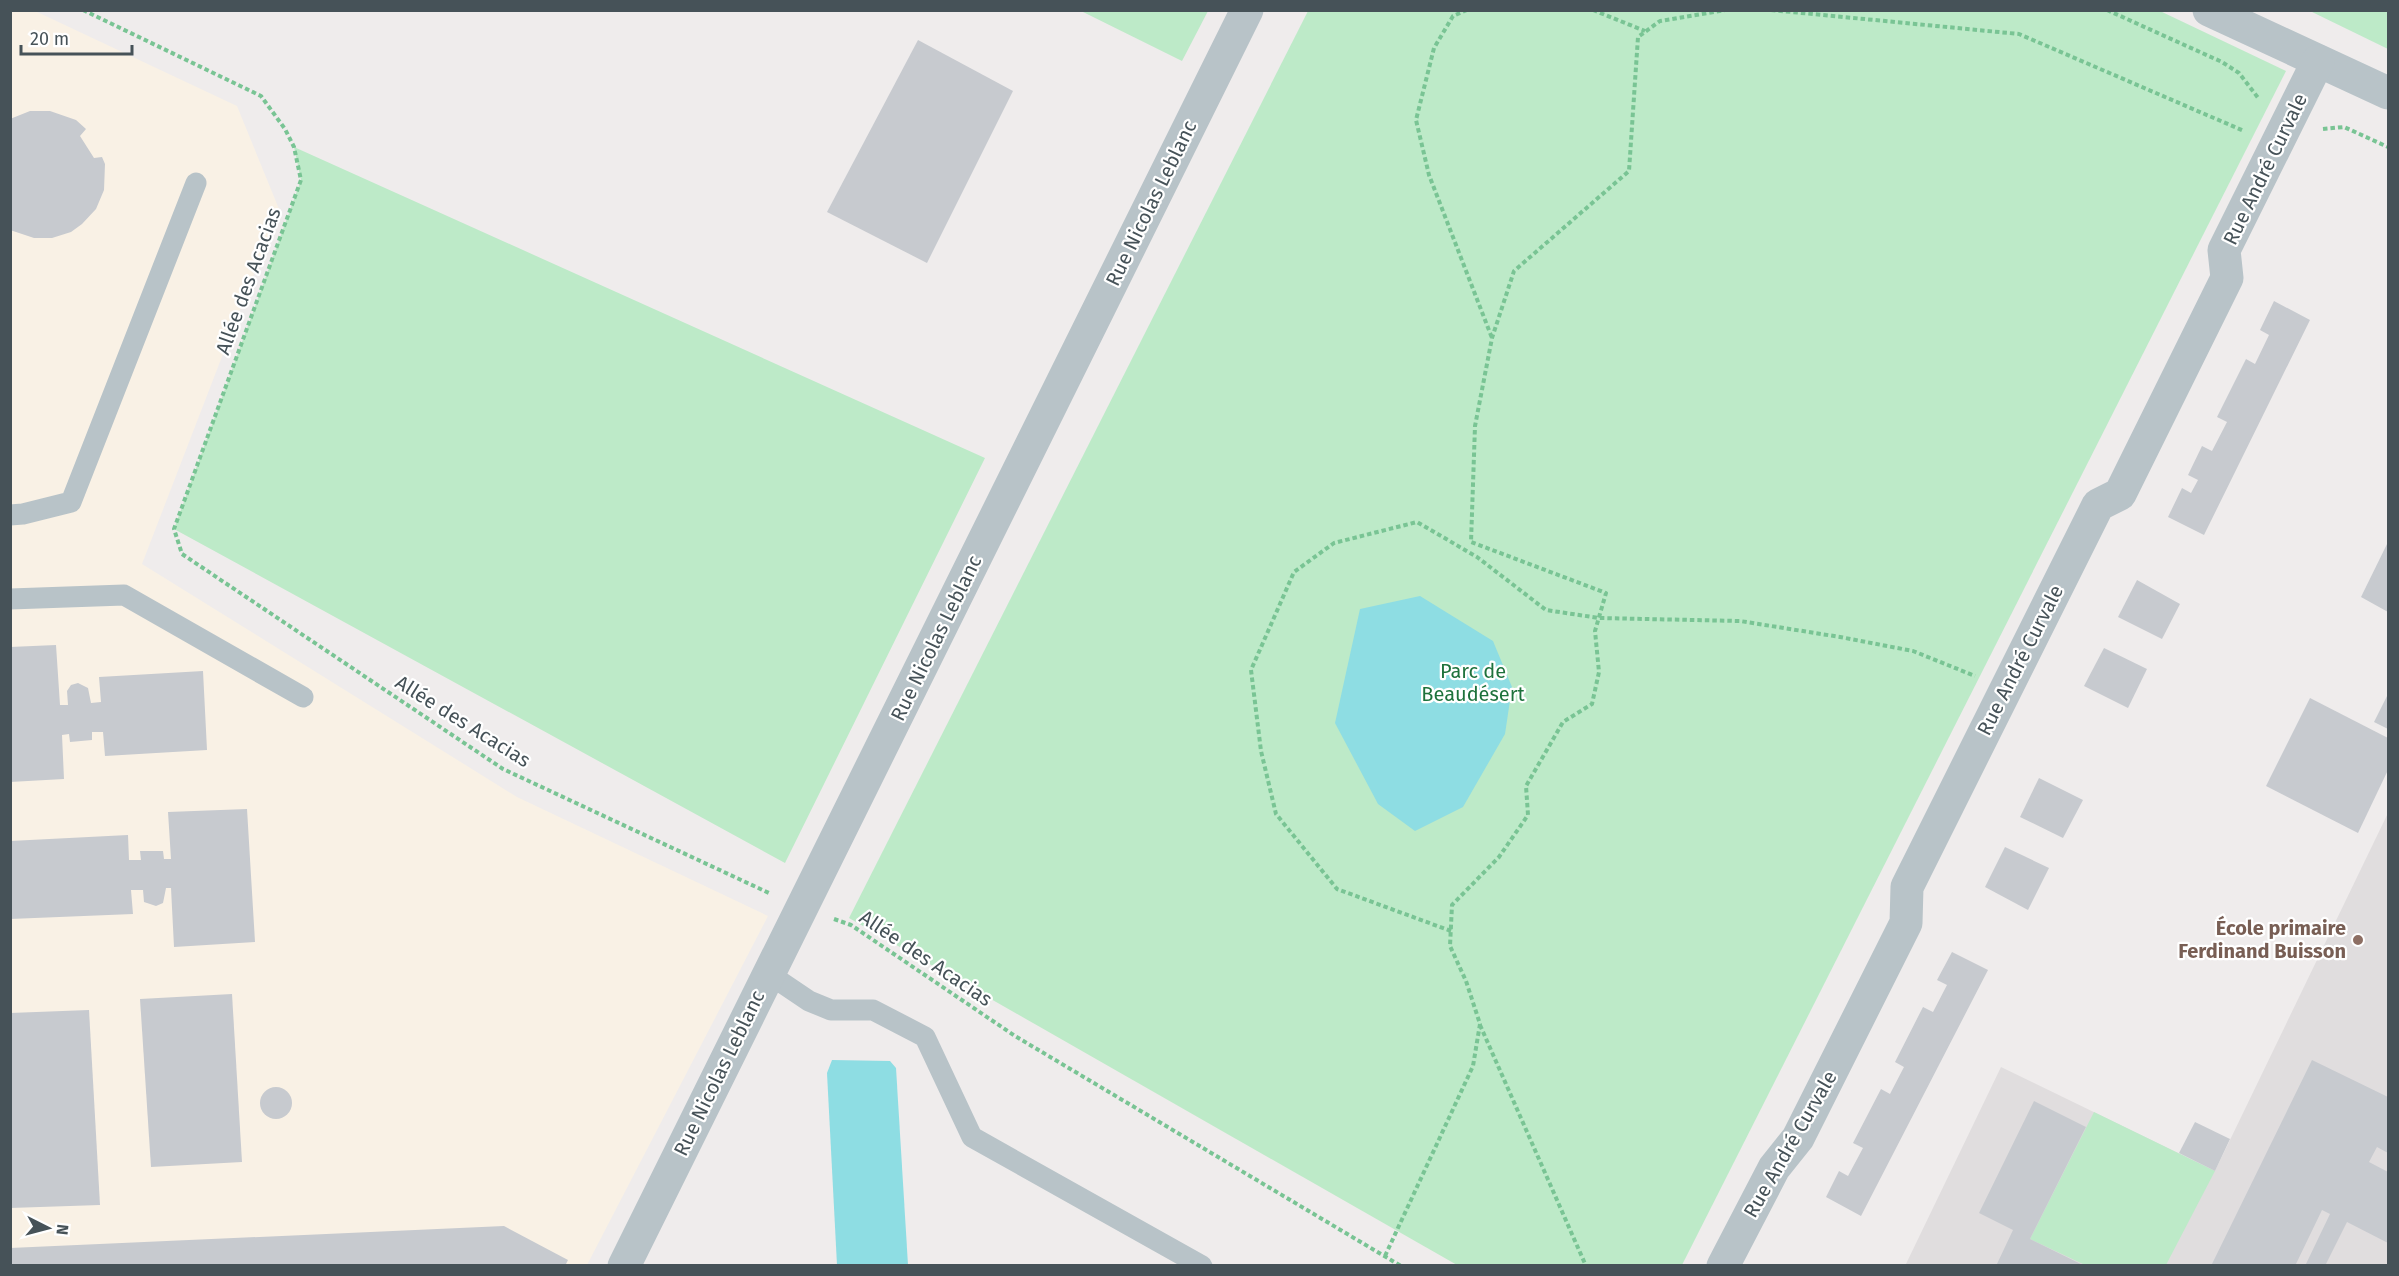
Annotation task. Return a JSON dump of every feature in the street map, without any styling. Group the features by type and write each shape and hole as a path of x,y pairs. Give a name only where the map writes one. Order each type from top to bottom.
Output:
{"street":[{"name":"Rue Nicolas Leblanc","path":"624,1266 1247,10"},
{"path":"2209,10 2388,93"},
{"name":"Rue André Curvale","path":"1723,1266 1774,1168 1798,1138 1906,923 1907,887 2098,505 2121,494 2228,278 2224,250 2319,61"}],"lane":[{"path":"10,514 23,514 71,502 196,183"},
{"path":"10,599 124,595 303,697"},
{"path":"769,974 809,1001 831,1010 873,1010 925,1037 972,1137 1202,1266"}],"path":[{"name":"Allée des Acacias","path":"83,10 261,96 285,129 294,147 301,180 174,529 182,554 503,769 802,909 851,925 1015,1036 1401,1266"},
{"path":"1467,10 1453,16 1434,48 1416,120 1429,175 1492,338"},
{"path":"1593,10 1646,31"},
{"path":"1586,1266 1480,1024 1466,981 1450,946 1452,905 1499,857 1528,815 1526,786 1563,722 1592,704 1599,672 1596,631 1606,593 1471,542 1475,426 1492,338 1514,271 1629,171 1638,37 1660,21 1725,10"},
{"path":"1771,10 2019,34 2243,131"},
{"path":"2107,10 2222,62 2239,73 2266,109 2290,121 2313,130 2344,127 2388,147"},
{"path":"1451,930 1337,889 1276,814 1261,751 1251,670 1294,572 1334,543 1417,522 1477,557 1546,610 1599,618 1740,621 1840,637 1913,651 2006,689"},
{"path":"1386,1256 1473,1066 1480,1024"}],"shaded area":[{"path":"10,11 35,11 237,106 279,209 142,564 517,797 768,916 587,1265 11,1265"},
{"name":"École primaire Ferdinand Buisson","path":"2388,813 2388,1265 1905,1266 2001,1067 2215,1171"}],"green space":[{"path":"1081,11 1208,11 1182,61"},
{"name":"Parc de Beaudésert","path":"1308,11 2160,11 2286,71 1682,1265 1457,1265 849,918"},
{"path":"2310,11 2388,11 2388,49"},
{"path":"294,147 985,458 785,863 174,529 301,180"},
{"path":"2094,1112 2215,1171 2166,1265 2085,1265 2030,1239"}],"water":[{"path":"1420,596 1493,641 1512,687 1505,734 1463,807 1415,831 1378,804 1335,723 1360,609"},
{"path":"832,1060 890,1061 896,1068 908,1265 837,1265 827,1073"}],"building":[{"path":"918,40 1013,91 927,263 827,212"},
{"path":"30,111 50,111 76,120 86,129 80,136 94,158 102,157 105,164 104,190 96,209 71,232 52,238 34,238 10,230 10,119"},
{"path":"2274,301 2310,320 2204,535 2168,517 2182,488 2191,493 2198,480 2188,475 2202,446 2212,451 2227,422 2217,417 2246,359 2255,364 2269,335 2260,330"},
{"path":"2388,542 2388,612 2361,597"},
{"path":"2137,580 2180,604 2162,639 2118,617"},
{"path":"56,645 60,705 68,705 67,691 71,685 78,683 88,688 91,703 101,702 99,677 203,671 207,750 105,756 103,732 92,732 92,740 70,742 69,734 62,735 64,779 10,782 10,647"},
{"path":"2104,648 2147,669 2128,708 2084,686"},
{"path":"2388,694 2388,729 2374,722"},
{"path":"2310,698 2388,738 2388,770 2358,833 2266,786"},
{"path":"2039,778 2083,800 2063,838 2020,817"},
{"path":"247,809 255,942 174,947 171,888 166,888 163,903 156,906 144,902 143,890 131,890 133,914 10,919 10,841 128,835 129,860 141,860 140,851 163,851 164,859 171,859 168,812"},
{"path":"2005,847 2049,868 2028,910 1985,887"},
{"path":"1952,952 1988,970 1861,1216 1826,1197 1839,1171 1848,1176 1863,1148 1853,1143 1881,1089 1890,1094 1904,1067 1895,1062 1923,1007 1933,1012 1947,985 1937,980"},
{"path":"232,994 242,1162 151,1167 140,999"},
{"path":"89,1010 100,1205 10,1208 10,1013"},
{"path":"2312,1060 2388,1097 2388,1153 2377,1147 2369,1162 2388,1172 2388,1243 2347,1222 2325,1266 2305,1266 2330,1214 2322,1210 2295,1266 2211,1266"},
{"path":"276,1087 287,1092 292,1103 287,1114 276,1119 265,1114 260,1103 265,1092"},
{"path":"2034,1101 2086,1127 2030,1239 2085,1266 1996,1266 2013,1230 1979,1213"},
{"path":"2195,1122 2230,1139 2215,1171 2179,1153"},
{"path":"504,1226 568,1260 565,1266 10,1266 10,1248"}],"place":[{"name":"École primaire Ferdinand Buisson","path":"2358,940"}]}
